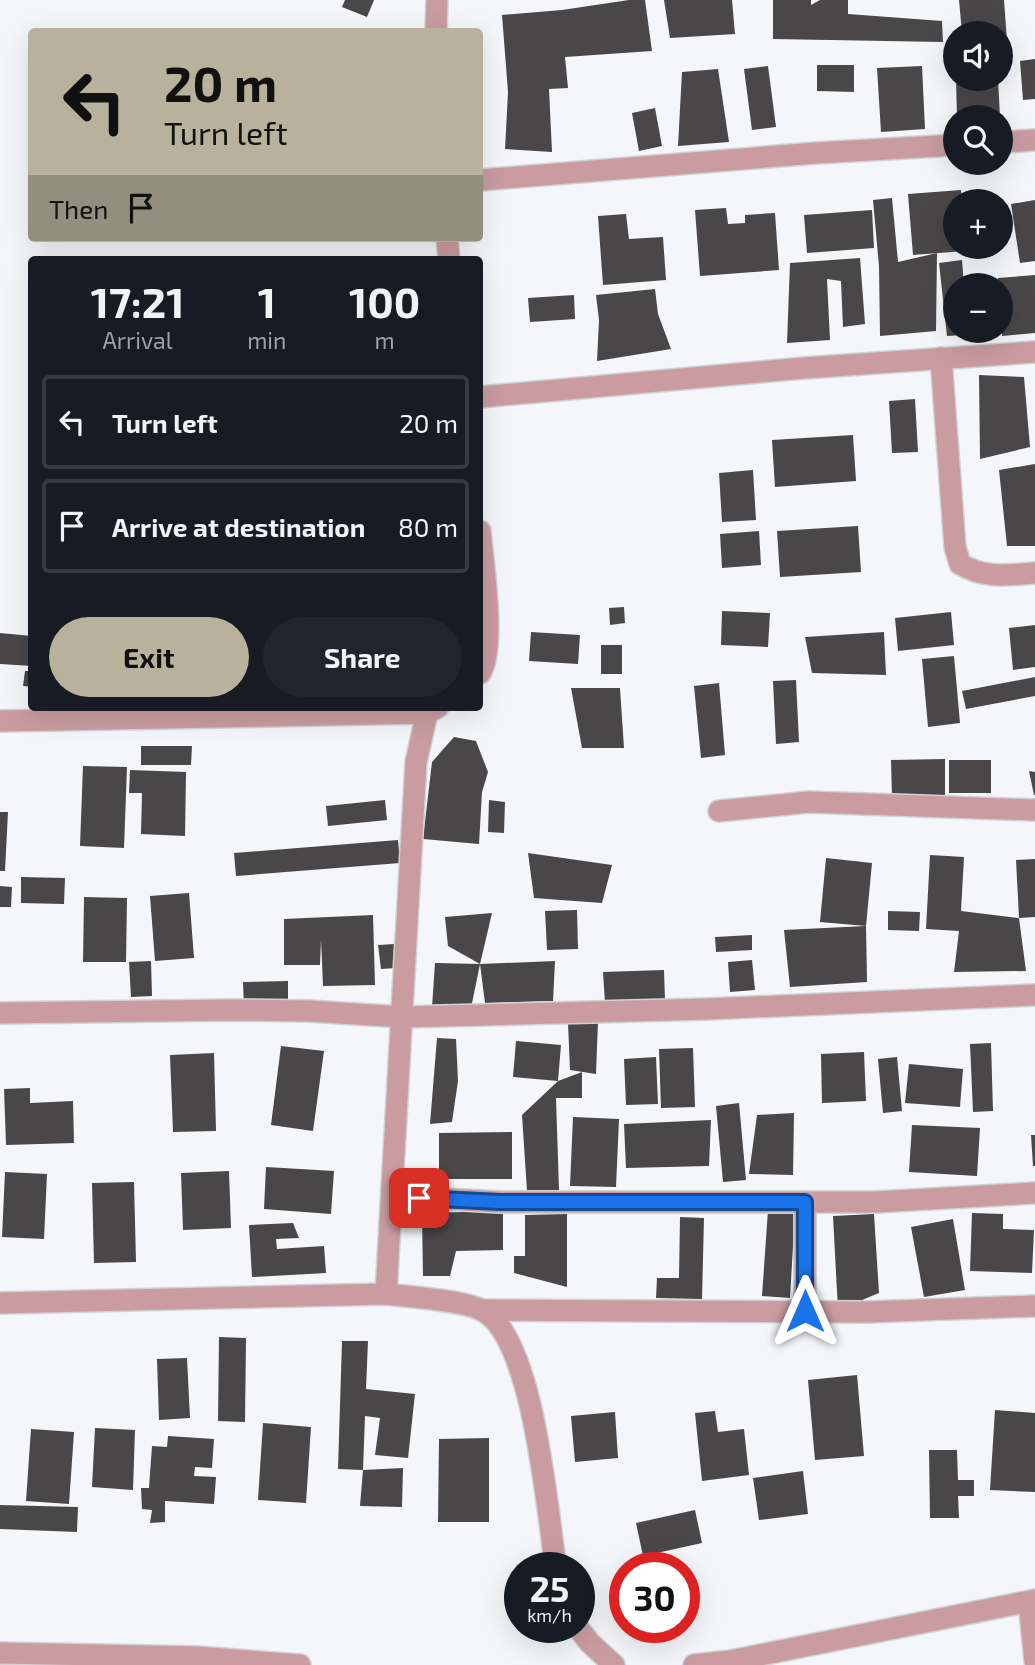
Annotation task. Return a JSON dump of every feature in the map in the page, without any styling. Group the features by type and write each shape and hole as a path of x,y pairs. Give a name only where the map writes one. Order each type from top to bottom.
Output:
{"street":[{"path":"436,28 437,0"},
{"path":"1013,141 1035,140"},
{"path":"483,180 816,153 943,146"},
{"path":"483,397 804,368 1035,352"},
{"path":"941,358 955,547 960,564 974,572 991,576 1035,573"},
{"path":"483,566 487,655 483,665"},
{"path":"0,721 394,711"},
{"path":"386,1294 416,762 433,711"},
{"path":"719,811 809,802 1035,810"},
{"path":"0,1013 246,1010 403,1017 863,1004 1035,995"},
{"path":"392,1196 500,1202 876,1202 1035,1194"},
{"path":"805,1202 805,1311"},
{"path":"0,1303 386,1294 441,1300 483,1310 867,1312 1035,1306"},
{"path":"483,1310 500,1324 514,1350 537,1433 554,1552"},
{"path":"694,1665 730,1661 1032,1601 1035,1661"},
{"path":"590,1643 614,1665"},
{"path":"0,1653 198,1657 299,1665"}],"building":[{"path":"345,0 374,0 367,17 342,7"},
{"path":"645,0 652,51 565,57 568,88 549,89 552,152 505,149 508,92 502,15"},
{"path":"664,0 732,0 735,34 670,38"},
{"path":"773,0 811,0 811,5 820,0 848,0 848,14 942,21 943,42 773,39"},
{"path":"959,0 1004,0 1006,21 961,21"},
{"path":"1035,59 1035,99 1023,100 1020,61"},
{"path":"817,65 854,65 854,92 817,91"},
{"path":"768,66 776,127 752,130 744,69"},
{"path":"922,66 925,129 881,132 877,68"},
{"path":"718,69 729,142 678,146 682,72"},
{"path":"956,91 999,91 999,105 957,105"},
{"path":"655,108 662,146 639,151 632,113"},
{"path":"943,191 943,253 913,255 908,194"},
{"path":"892,198 898,262 937,253 936,331 880,336 879,266 873,200"},
{"path":"1035,200 1035,261 1020,263 1013,204"},
{"path":"726,208 728,224 745,223 745,215 775,213 779,270 700,276 695,210"},
{"path":"872,210 874,248 807,253 804,215"},
{"path":"626,214 629,239 663,237 666,280 603,285 598,216"},
{"path":"860,258 865,324 843,327 841,281 827,279 830,340 787,343 790,263"},
{"path":"962,260 963,273 943,273 943,300 939,263"},
{"path":"1035,275 1035,333 1013,335 1013,277"},
{"path":"655,289 658,314 671,349 597,361 599,320 596,295"},
{"path":"574,295 575,319 530,322 528,298"},
{"path":"979,375 1024,377 1030,447 980,459"},
{"path":"915,399 918,452 892,453 889,401"},
{"path":"853,435 856,481 775,487 772,440"},
{"path":"1035,464 1035,546 1007,546 999,470"},
{"path":"753,470 756,520 722,522 719,473"},
{"path":"858,526 861,572 780,577 777,531"},
{"path":"759,531 761,565 722,568 720,534"},
{"path":"624,607 625,623 610,625 609,608"},
{"path":"722,611 770,613 768,647 721,645"},
{"path":"951,612 954,645 898,651 895,618"},
{"path":"1035,625 1035,667 1013,670 1009,628"},
{"path":"531,632 580,635 578,664 529,661"},
{"path":"884,632 886,675 812,673 805,637"},
{"path":"0,633 28,636 28,666 0,664"},
{"path":"601,645 622,645 622,674 601,674"},
{"path":"954,656 960,723 928,727 922,659"},
{"path":"25,671 28,671 28,687 23,686"},
{"path":"1035,677 1035,696 966,709 962,691"},
{"path":"796,680 799,742 776,744 773,681"},
{"path":"719,683 725,755 701,758 694,686"},
{"path":"571,688 620,688 624,748 582,748"},
{"path":"454,737 476,741 488,772 482,792 479,844 423,839 432,762"},
{"path":"141,746 192,746 191,765 141,765"},
{"path":"945,759 945,796 892,796 891,760"},
{"path":"949,760 991,760 991,793 949,793"},
{"path":"83,766 127,767 124,848 80,846"},
{"path":"130,770 186,772 185,836 141,834 142,793 129,793"},
{"path":"1029,771 1035,772 1035,795 1034,795"},
{"path":"385,800 387,820 328,826 326,806"},
{"path":"489,800 505,802 504,833 488,832"},
{"path":"0,812 8,812 5,871 0,871"},
{"path":"398,840 400,863 236,876 234,853"},
{"path":"528,853 612,865 602,903 534,898"},
{"path":"930,855 964,857 961,911 1019,918 1026,971 954,972 959,931 926,929"},
{"path":"826,858 872,863 866,926 820,922"},
{"path":"1035,859 1035,917 1019,918 1016,860"},
{"path":"21,877 65,878 64,904 21,903"},
{"path":"0,886 12,887 11,907 0,907"},
{"path":"189,893 194,958 155,961 150,896"},
{"path":"84,897 127,898 126,962 83,962"},
{"path":"577,910 578,949 547,950 545,911"},
{"path":"888,911 920,912 919,931 888,930"},
{"path":"492,913 480,964 448,946 445,917"},
{"path":"373,915 375,985 323,986 321,939 320,965 284,965 284,919"},
{"path":"866,926 867,982 790,987 784,930"},
{"path":"752,935 752,950 716,952 715,937"},
{"path":"395,944 396,968 381,969 378,945"},
{"path":"752,960 755,990 730,992 728,962"},
{"path":"151,961 152,996 131,997 129,962"},
{"path":"555,961 553,1001 485,1003 480,964"},
{"path":"435,963 480,964 471,1008 432,1007"},
{"path":"664,970 665,1000 605,1003 603,972"},
{"path":"288,981 288,1007 244,1008 243,982"},
{"path":"598,1021 596,1074 570,1070 568,1023"},
{"path":"437,1038 456,1039 458,1081 452,1122 430,1124"},
{"path":"516,1041 561,1045 558,1081 513,1077"},
{"path":"991,1043 993,1111 973,1112 970,1044"},
{"path":"281,1046 324,1051 313,1131 271,1125"},
{"path":"693,1048 695,1107 661,1108 659,1049"},
{"path":"864,1052 866,1101 822,1103 821,1054"},
{"path":"214,1053 216,1131 173,1132 170,1055"},
{"path":"656,1057 658,1104 626,1105 624,1059"},
{"path":"897,1057 902,1111 883,1113 878,1059"},
{"path":"909,1064 963,1069 960,1107 905,1103"},
{"path":"582,1072 582,1098 556,1098 559,1190 527,1191 522,1115 558,1081"},
{"path":"30,1088 30,1103 73,1101 74,1143 6,1145 4,1089"},
{"path":"739,1103 746,1180 723,1182 716,1106"},
{"path":"794,1113 793,1175 749,1174 757,1115"},
{"path":"573,1117 619,1119 616,1187 570,1186"},
{"path":"711,1120 709,1166 626,1168 624,1124"},
{"path":"912,1125 980,1128 977,1176 909,1172"},
{"path":"512,1132 512,1179 439,1179 439,1133"},
{"path":"1031,1135 1035,1135 1035,1166 1033,1166"},
{"path":"266,1167 334,1171 331,1214 264,1209"},
{"path":"229,1171 231,1228 183,1230 181,1173"},
{"path":"5,1172 47,1174 44,1239 2,1237"},
{"path":"134,1182 136,1262 94,1263 92,1183"},
{"path":"768,1210 795,1212 790,1298 762,1296"},
{"path":"503,1211 503,1250 456,1251 450,1276 423,1276 422,1213"},
{"path":"972,1213 1003,1214 1003,1229 1034,1230 1032,1273 970,1271"},
{"path":"567,1214 567,1287 514,1273 514,1256 525,1256 525,1215"},
{"path":"874,1214 879,1293 838,1310 833,1216"},
{"path":"680,1217 704,1218 702,1299 656,1298 657,1278 679,1278"},
{"path":"953,1219 965,1290 924,1297 911,1227"},
{"path":"293,1223 299,1238 276,1239 277,1249 324,1246 326,1273 252,1277 249,1225"},
{"path":"219,1337 246,1338 245,1422 218,1421"},
{"path":"342,1341 368,1341 366,1389 415,1394 408,1458 375,1455 380,1418 365,1416 363,1470 338,1469"},
{"path":"187,1358 190,1418 159,1420 157,1359"},
{"path":"857,1375 864,1456 815,1460 808,1380"},
{"path":"995,1410 1035,1413 1035,1492 990,1490"},
{"path":"715,1411 718,1432 744,1429 749,1475 702,1481 695,1413"},
{"path":"615,1412 618,1458 575,1462 571,1416"},
{"path":"263,1423 311,1427 306,1503 258,1500"},
{"path":"95,1428 135,1430 133,1490 92,1487"},
{"path":"31,1429 74,1432 69,1504 26,1501"},
{"path":"168,1436 214,1439 212,1468 195,1467 194,1476 216,1477 214,1504 165,1501 165,1522 150,1523 152,1510 142,1509 141,1488 149,1488 152,1446 167,1447"},
{"path":"489,1438 489,1522 438,1522 439,1439"},
{"path":"929,1450 957,1450 958,1480 974,1480 974,1496 958,1496 959,1518 930,1518"},
{"path":"403,1468 402,1507 360,1506 363,1470"},
{"path":"803,1471 808,1514 759,1520 753,1478"},
{"path":"0,1505 78,1507 77,1532 0,1529"},
{"path":"695,1510 702,1543 661,1552 642,1552 636,1523"}],"route":[{"path":"419,1198 500,1202 805,1202 805,1311"}]}
